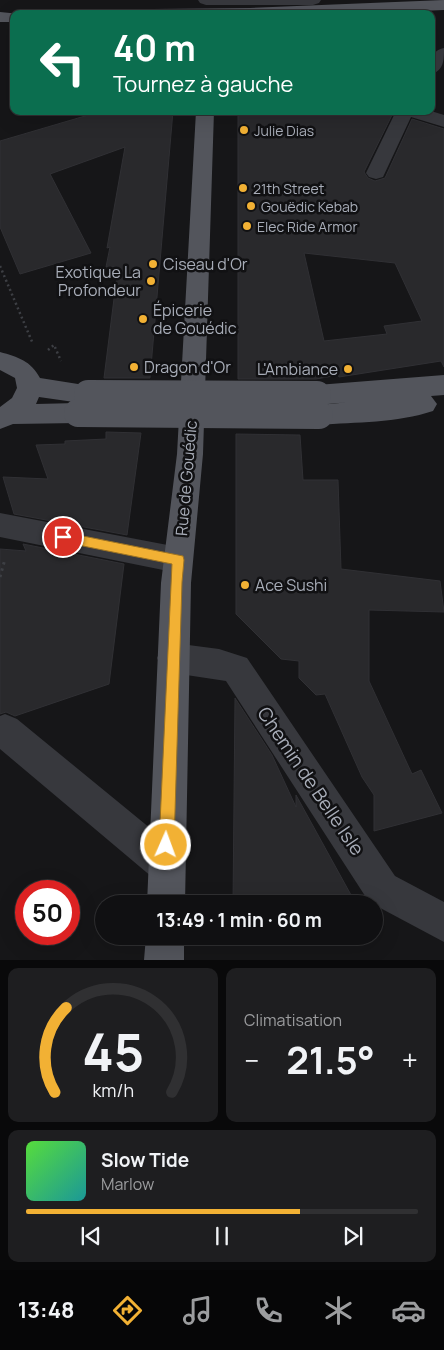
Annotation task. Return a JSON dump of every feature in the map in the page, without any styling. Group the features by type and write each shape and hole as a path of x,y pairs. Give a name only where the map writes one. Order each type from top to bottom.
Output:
{"main road":[{"path":"180,10 213,5 444,5"},
{"name":"Rue de Gouédic","path":"166,895 173,658 178,560 190,454 204,115"},
{"path":"16,371 83,404"},
{"path":"6,416 22,406 28,396 16,371"},
{"path":"318,405 444,384"},
{"path":"6,416 83,404 318,405 383,410 444,400"},
{"path":"164,960 165,945"}],"street":[{"path":"213,5 313,0"},
{"path":"435,64 444,54"},
{"path":"376,173 403,115"},
{"path":"424,115 444,121"},
{"path":"4,537 178,560"},
{"name":"Chemin de Belle Isle","path":"173,658 220,664 236,669 382,888 444,923"},
{"path":"4,731 166,864"}],"path":[{"path":"0,266 36,349 16,371"},
{"path":"48,350 54,345"},
{"path":"0,577 4,537"}],"building":[{"path":"88,115 173,115 150,378 104,378 118,267 106,267 110,247 107,248 125,147 50,174 91,253 20,274 0,227 0,141"},
{"path":"238,115 392,115 364,172 368,178 375,181 385,178 412,119 444,129 444,367 441,361 316,379 238,379","holes":["304,253 395,263 422,321 384,326 387,334 324,341"]},
{"path":"106,432 141,433 127,535 14,514 3,477 48,479 36,445 65,444 65,441 106,439"},
{"path":"236,434 300,435 303,480 338,480 341,569 440,581 444,612 369,610 369,681 412,774 421,770 442,813 374,831 374,795 362,777 325,694 316,695 299,678 299,661 281,659 236,614"},
{"path":"23,544 124,564 109,684 15,716 6,712 0,714 0,549 26,551"},
{"path":"235,698 272,755 296,807 296,795 351,895 233,895"}],"place":[{"name":"Julie Dias","path":"244,130"},
{"name":"21th Street","path":"243,188"},
{"name":"Gouëdic Kebab","path":"251,206"},
{"name":"Elec Ride Armor","path":"247,226"},
{"name":"Ciseau d'Or","path":"153,264"},
{"name":"Exotique La Profondeur","path":"151,281"},
{"name":"Épicerie de Gouédic","path":"143,319"},
{"name":"Dragon d'Or","path":"134,367"},
{"name":"L'Ambiance","path":"348,369"},
{"name":"Ace Sushi","path":"245,585"}],"route":[{"path":"63,537 178,560 166,845"}]}
